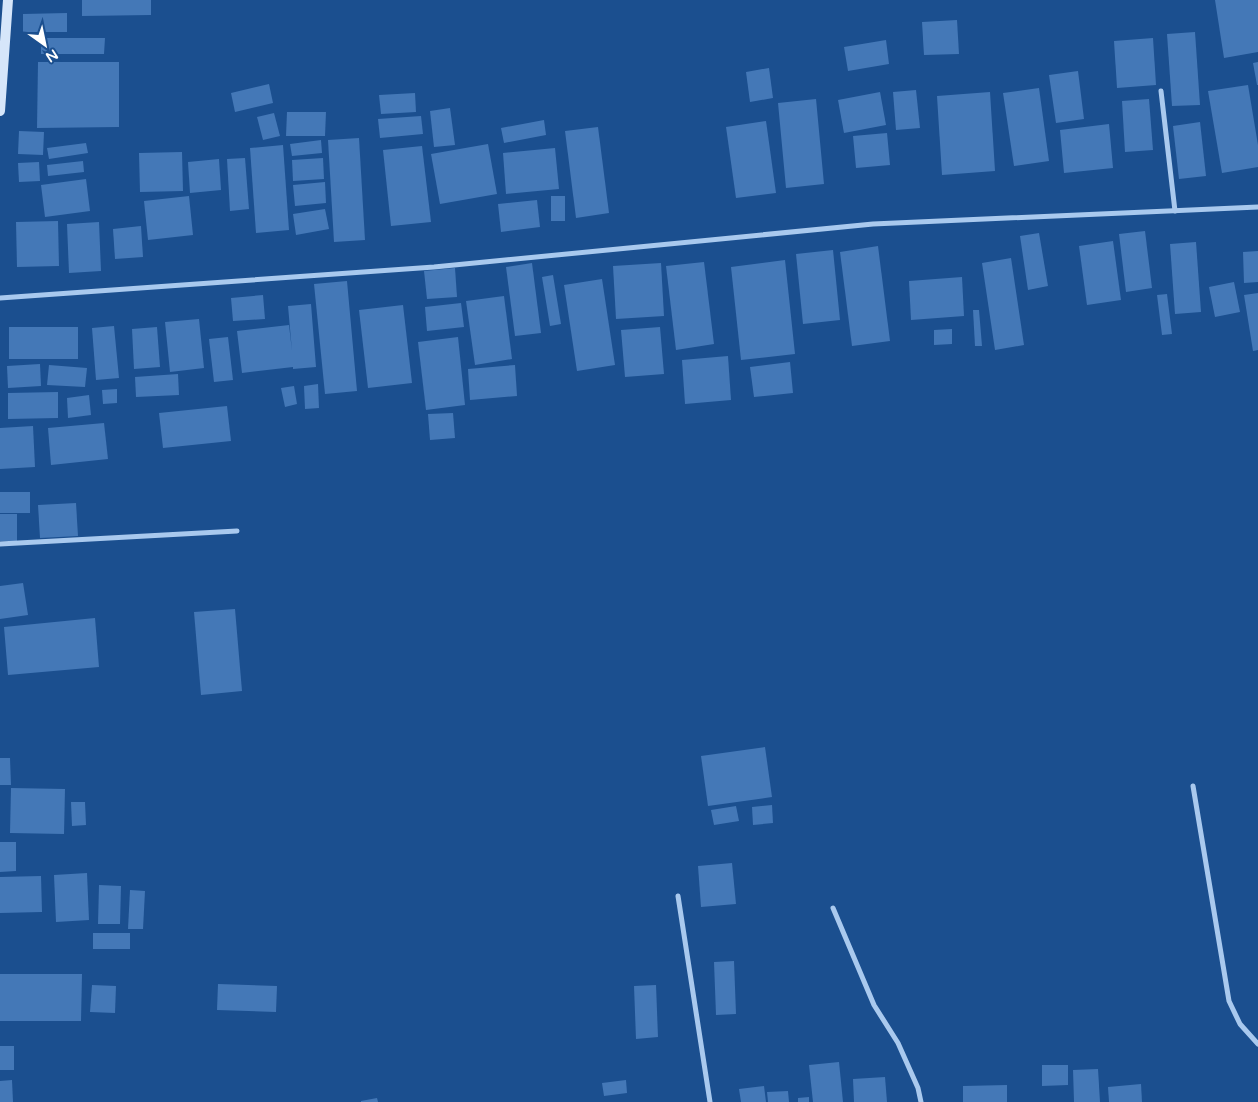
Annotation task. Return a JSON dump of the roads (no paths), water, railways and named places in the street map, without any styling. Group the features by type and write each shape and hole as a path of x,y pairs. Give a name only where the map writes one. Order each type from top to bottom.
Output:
{"main road":[{"path":"0,111 8,0"}],"street":[{"path":"1162,92 1175,210"},
{"path":"0,298 434,267 873,224 1258,207"},
{"path":"0,544 236,531"},
{"path":"1193,786 1229,1001 1240,1024 1258,1044"},
{"path":"678,896 710,1102"},
{"path":"833,908 874,1006 898,1043 918,1088 921,1102"}]}
